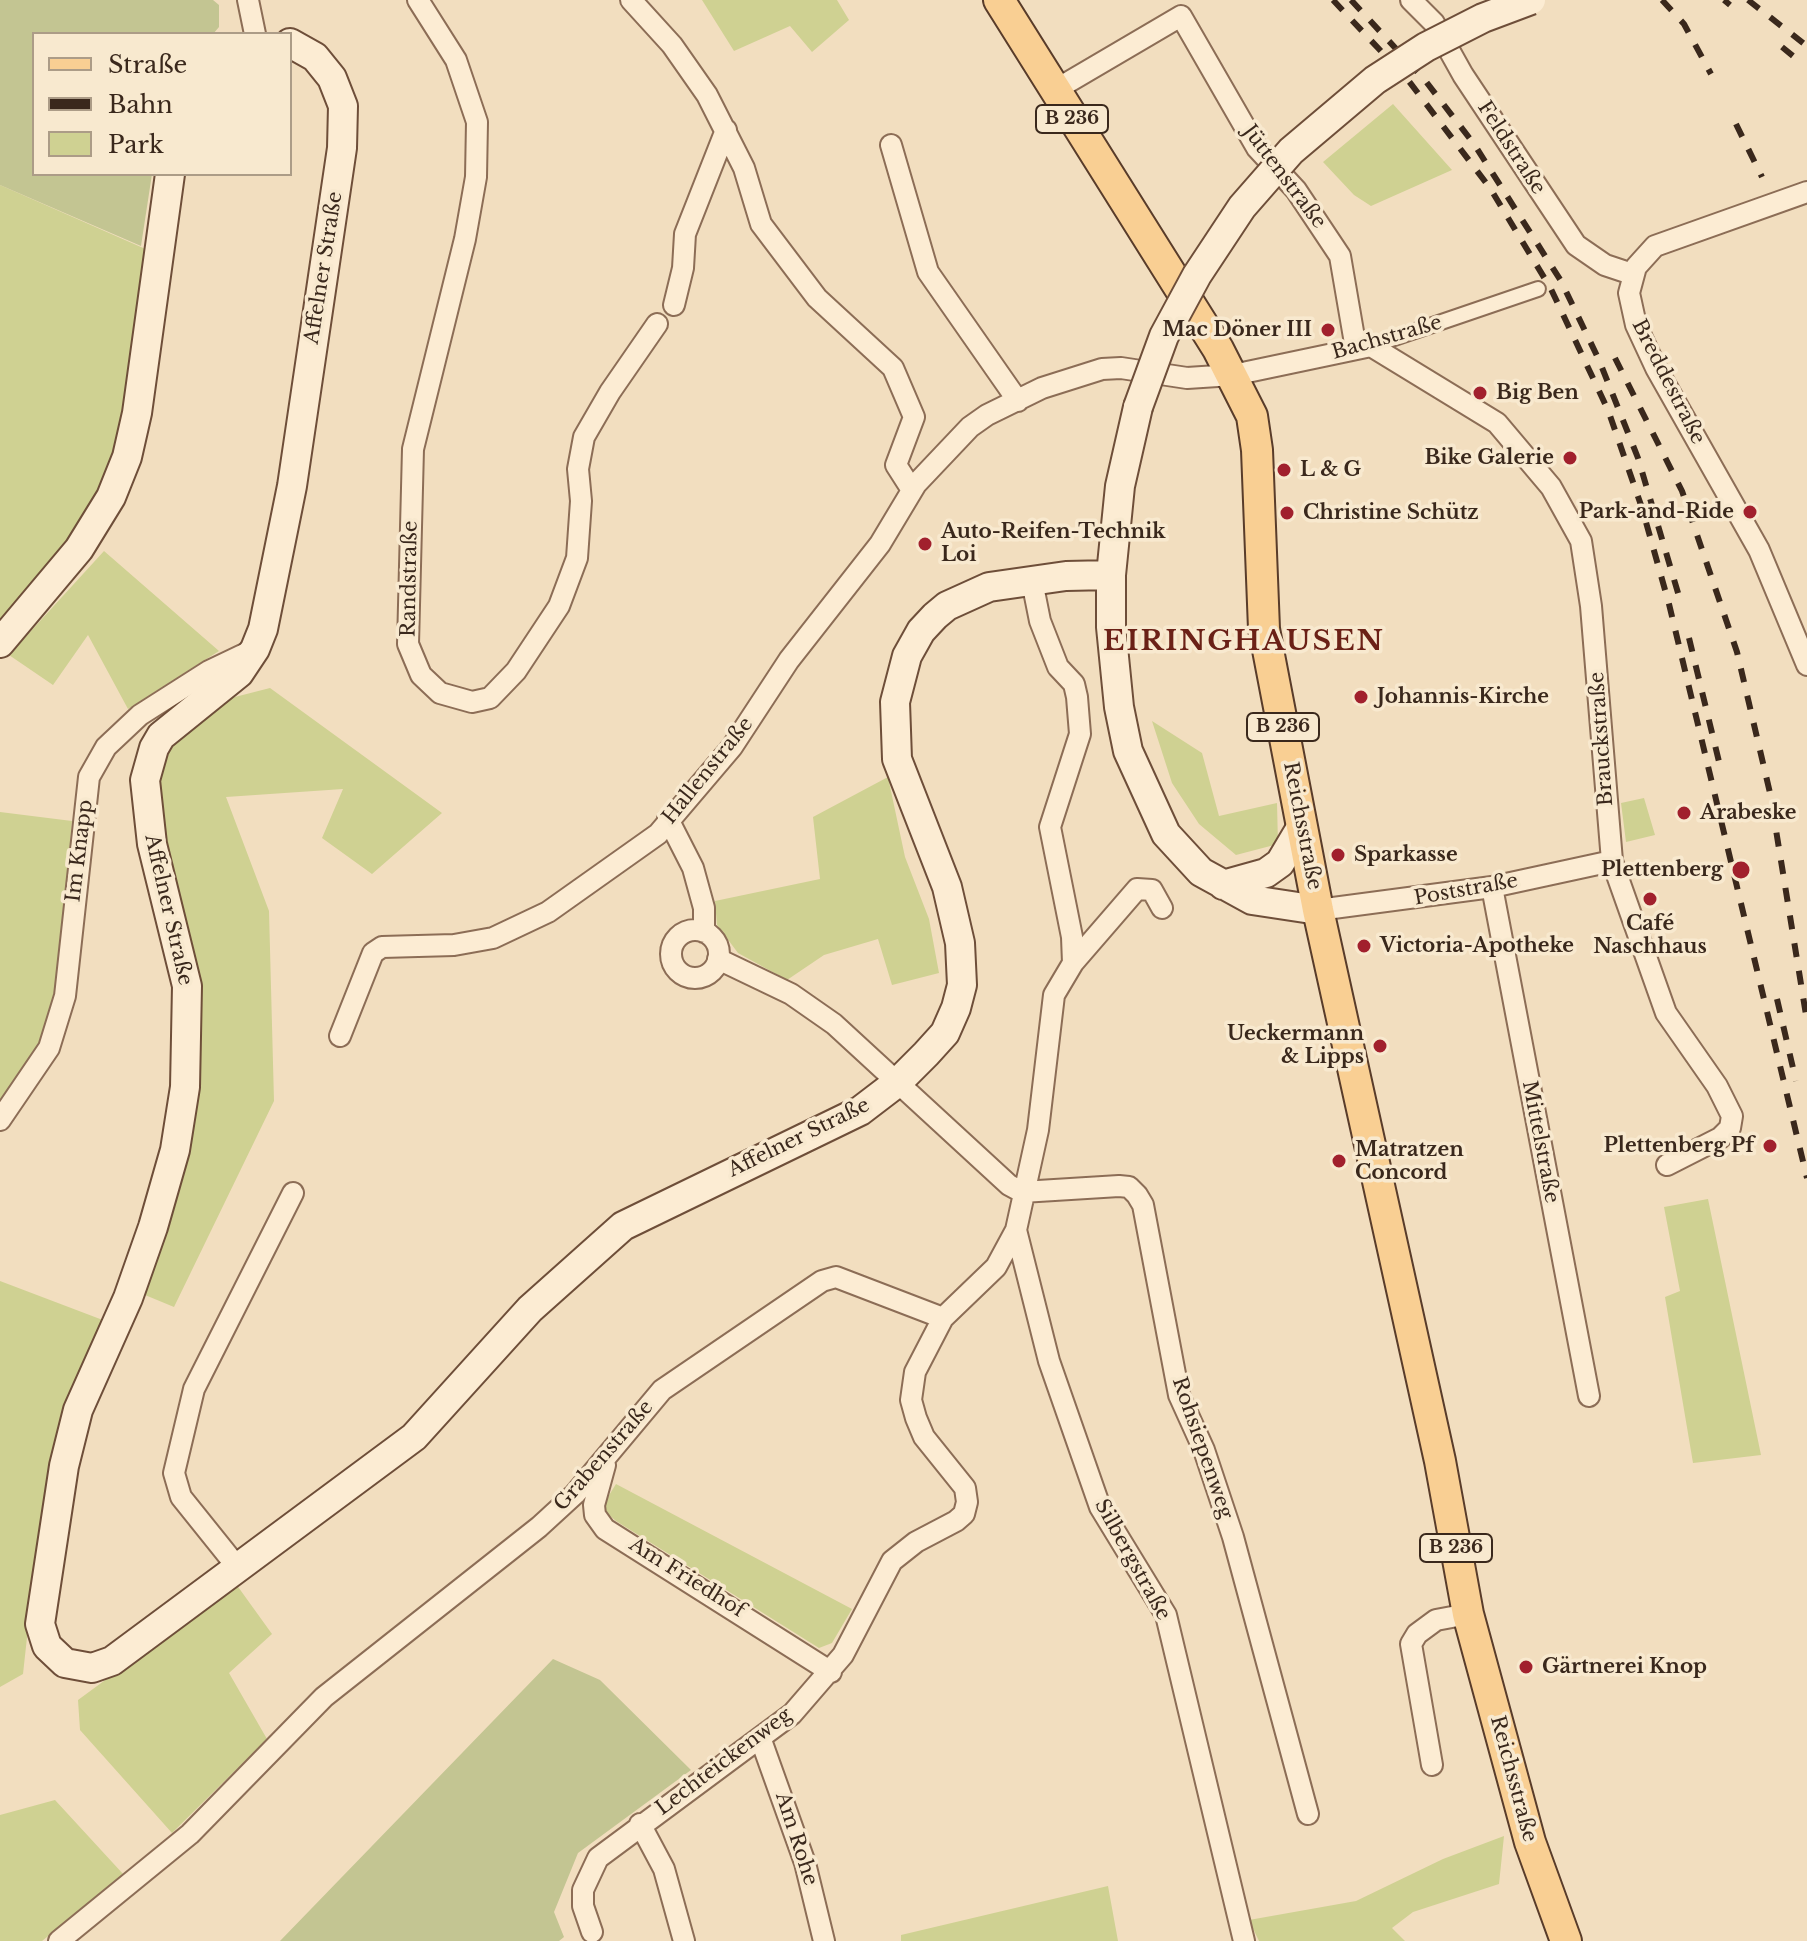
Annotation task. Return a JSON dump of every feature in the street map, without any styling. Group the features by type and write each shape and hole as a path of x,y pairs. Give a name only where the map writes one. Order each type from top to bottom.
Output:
{"main road":[{"name":"Reichsstraße","path":"999,0 1233,375 1254,427 1264,629 1318,910 1440,1461 1468,1614 1530,1842 1566,1941"},
{"path":"1318,910 1252,900 1201,872 1166,834 1128,751 1119,707 1111,627 1111,575 1120,486 1138,407 1164,336 1197,275 1242,207 1291,151 1375,80 1426,47 1483,18 1531,0"},
{"name":"Affelner Straße","path":"292,44 315,57 332,78 343,106 344,124 292,486 277,571 255,649 229,682 169,727 154,748 149,763 145,803 187,986 185,1087 175,1150 137,1274 73,1424 40,1608 42,1637 54,1656 77,1667 100,1666 136,1644 414,1437 530,1309 623,1226 756,1159 836,1124 898,1082 945,1033 962,985 960,943 947,887 897,759 898,680 921,631 947,606 989,587 1111,575"},
{"path":"0,643 79,549 111,497 127,457 137,413 170,176"},
{"path":"1223,885 1266,873 1280,863 1302,826"}],"street":[{"path":"248,0 255,32"},
{"name":"Randstraße","path":"418,0 456,60 477,122 476,177 465,239 413,449 408,644 421,675 440,693 472,702 490,698 516,671 559,606 577,558 581,501 578,469 584,437 610,392 657,324"},
{"path":"631,0 672,45 707,95 744,168 761,224 817,298 893,368 914,417 896,465 912,490"},
{"name":"Feldstraße","path":"1411,0 1434,23 1463,75 1576,245 1605,265 1632,274"},
{"name":"Jüttenstraße","path":"1055,90 1181,16 1257,148 1296,190 1340,256 1363,348"},
{"path":"674,305 683,268 685,234 726,130"},
{"path":"891,145 928,272 1018,401"},
{"path":"1632,274 1648,252 1671,237 1807,192"},
{"name":"Breddestraße","path":"1632,274 1630,308 1642,339 1759,550 1807,665"},
{"name":"Bachstraße","path":"1233,375 1363,348 1538,289"},
{"name":"Brauckstraße","path":"1363,348 1497,423 1551,487 1581,541 1591,606 1612,861 1666,1013 1717,1086 1732,1116 1730,1128 1720,1138 1667,1165"},
{"name":"Hallenstraße","path":"340,1036 373,953 382,947 426,947 480,941 514,929 548,912 658,834 732,747 789,660 880,544 912,490 970,427 1042,388 1102,369 1121,368 1187,378 1233,375"},
{"path":"1032,581 1040,621 1058,667 1074,684 1077,697 1080,734 1050,827 1072,937 1073,963"},
{"name":"Im Knapp","path":"0,1120 49,1048 65,996 89,777 106,747 140,715 209,671 255,649"},
{"path":"668,819 693,868 704,908 704,932"},
{"name":"Poststraße","path":"1318,910 1492,887 1612,861"},
{"name":"Mittelstraße","path":"1492,887 1589,1396"},
{"path":"943,1318 996,1267 1016,1230 1038,1130 1054,995 1073,963 1137,889 1152,890 1162,908"},
{"path":"692,930 704,932 715,940 718,959 709,973 693,978 682,975 672,964 671,952 678,936 692,930"},
{"path":"718,959 760,977 810,1006 898,1082 962,1144 1009,1185 1022,1192"},
{"name":"Rohsiepenweg","path":"1022,1192 1129,1187 1143,1205 1179,1395 1204,1450 1233,1537 1308,1814"},
{"path":"238,1568 181,1497 174,1473 194,1389 293,1193"},
{"name":"Silbergstraße","path":"1016,1230 1049,1361 1100,1507 1166,1615 1244,1941"},
{"name":"Grabenstraße","path":"59,1941 190,1834 324,1697 539,1527 607,1458 662,1390 822,1281 844,1279 943,1318"},
{"name":"Lechteickenweg","path":"592,1932 583,1906 588,1875 598,1858 640,1824 761,1740 831,1672 892,1561 916,1542 964,1514 967,1502 965,1488 924,1437 911,1400 915,1372 943,1318"},
{"name":"Am Friedhof","path":"607,1458 594,1505 595,1515 605,1529 686,1577 831,1672"},
{"path":"1432,1765 1411,1644 1417,1634 1436,1620 1468,1614"},
{"name":"Am Rohe","path":"761,1740 805,1863 824,1941"},
{"path":"640,1824 664,1869 684,1941"}],"green space":[{"path":"0,0 213,0 219,5 219,27 215,32 32,32 32,176 152,176 141,246 0,185"},
{"path":"702,0 837,0 849,20 812,52 790,26 734,51"},
{"path":"1393,104 1452,170 1371,206 1354,195 1323,162"},
{"path":"0,185 150,251 128,415 101,501 0,632"},
{"path":"104,551 219,651 128,709 88,635 53,685 9,655"},
{"path":"270,688 442,813 372,874 322,838 343,789 226,797 269,911 274,1101 174,1307 145,1295 191,1125 201,1047 196,971 163,853 155,788 161,756 183,735 231,698"},
{"path":"1152,721 1202,753 1219,816 1277,803 1278,844 1236,855 1199,824 1172,783"},
{"path":"888,777 905,857 929,919 939,973 892,985 878,939 824,955 787,980 738,953 717,925 715,901 820,879 813,817"},
{"path":"1644,798 1655,835 1626,842 1621,803"},
{"path":"0,812 72,821 57,989 40,1047 0,1109"},
{"path":"1708,1199 1761,1455 1693,1463 1665,1297 1680,1291 1664,1207"},
{"path":"0,1281 108,1322 30,1610 23,1674 0,1687"},
{"path":"616,1484 852,1609 832,1643 819,1648 616,1521 601,1508"},
{"path":"236,1584 272,1634 229,1673 267,1739 172,1833 80,1730 78,1700"},
{"path":"553,1659 600,1680 691,1770 578,1853 554,1912 564,1937 559,1941 280,1941"},
{"path":"55,1800 124,1875 42,1941 0,1941 0,1815"},
{"path":"1504,1836 1499,1884 1413,1912 1392,1928 1405,1941 1259,1941 1249,1920 1356,1901 1443,1859"},
{"path":"1108,1886 1118,1941 901,1941 901,1935"}],"railway":[{"path":"1333,0 1408,80 1490,188 1551,289 1608,410 1642,508 1669,604 1807,1178"},
{"path":"1351,0 1424,79 1474,144 1561,281 1599,360 1638,458 1681,603"},
{"path":"1662,0 1684,24 1711,74"},
{"path":"1724,0 1730,5"},
{"path":"1748,0 1807,46"},
{"path":"1782,47 1803,64"},
{"path":"1736,124 1762,177"},
{"path":"1615,358 1682,491 1737,652 1770,793 1807,1021"},
{"path":"1689,638 1722,774"},
{"path":"1777,999 1796,1081"}],"place":[{"name":"Mac Döner III","path":"1328,330"},
{"name":"Big Ben","path":"1480,393"},
{"name":"Bike Galerie","path":"1570,458"},
{"name":"L & G","path":"1284,470"},
{"name":"Park-and-Ride","path":"1750,512"},
{"name":"Christine Schütz","path":"1287,513"},
{"name":"Auto-Reifen-Technik Loi","path":"925,544"},
{"name":"Johannis-Kirche","path":"1361,697"},
{"name":"Arabeske","path":"1684,813"},
{"name":"Sparkasse","path":"1338,855"},
{"name":"Plettenberg","path":"1741,870"},
{"name":"Café Naschhaus","path":"1650,899"},
{"name":"Victoria-Apotheke","path":"1364,946"},
{"name":"Ueckermann & Lipps","path":"1380,1046"},
{"name":"Plettenberg Pf","path":"1770,1146"},
{"name":"Matratzen Concord","path":"1339,1161"},
{"name":"Gärtnerei Knop","path":"1526,1667"}],"district":[{"name":"EIRINGHAUSEN","path":"1244,642"}]}
